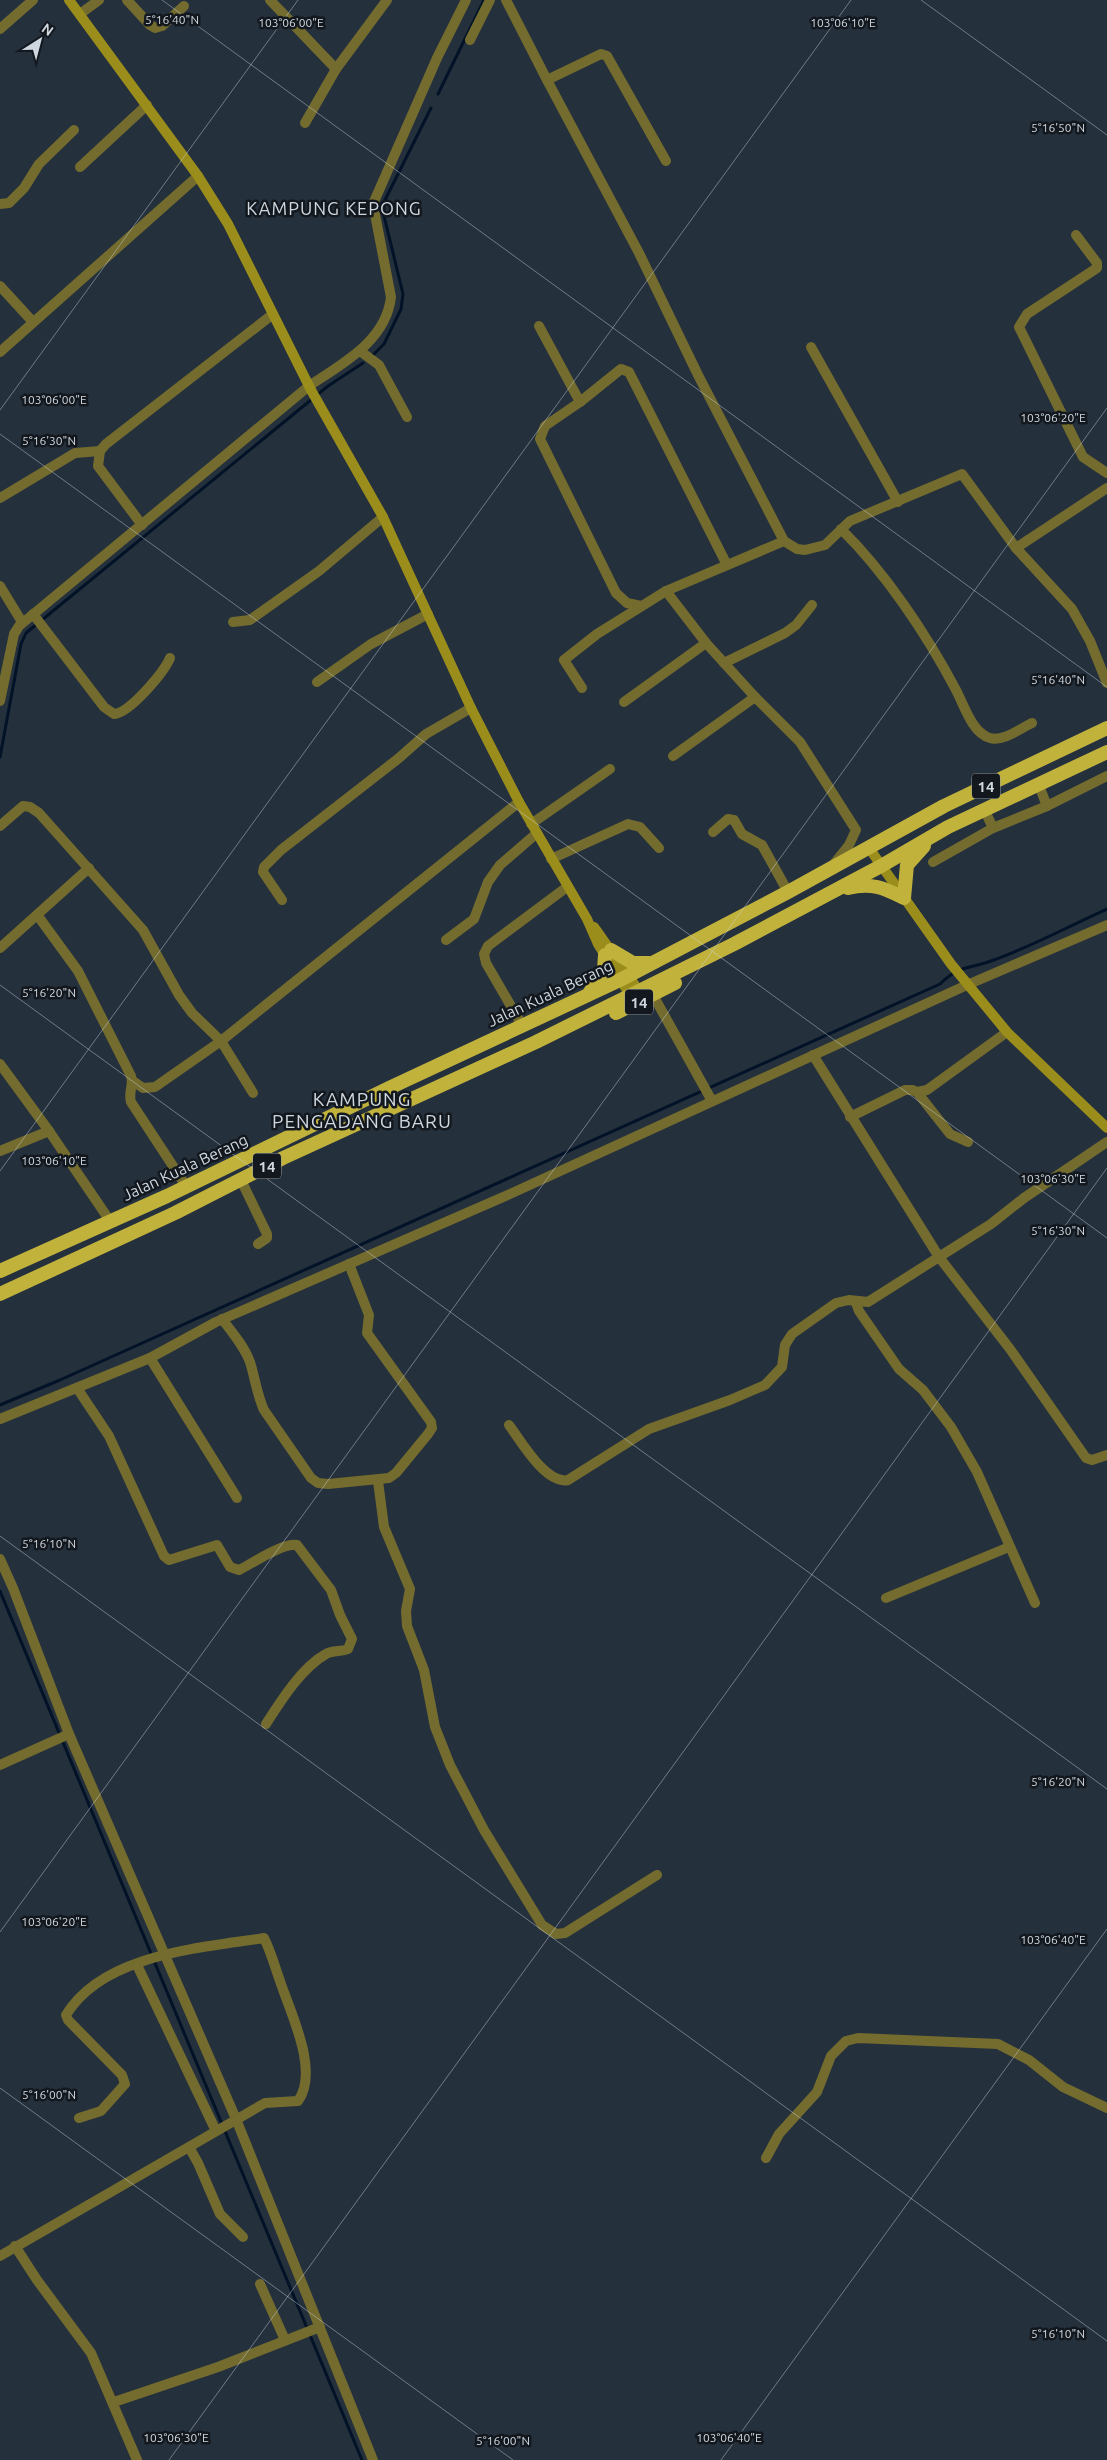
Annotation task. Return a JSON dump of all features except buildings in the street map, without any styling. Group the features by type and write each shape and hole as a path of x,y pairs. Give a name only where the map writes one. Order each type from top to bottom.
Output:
{"highway":[{"name":"Jalan Kuala Berang","path":"0,1271 110,1222 624,977 788,892 944,806 1107,728"},
{"name":"14","path":"0,1294 536,1042 734,944 881,866 948,827 1038,783 1106,755"},
{"path":"944,806 947,812 954,816 972,808 984,809"},
{"path":"814,901 862,884 886,889 904,898 907,865 920,850 948,827"},
{"name":"14","path":"536,1042 585,1028 653,995 710,964 734,944"},
{"path":"579,999 590,991 601,978 608,953 632,964 642,965 654,961"}],"main road":[{"path":"69,0 198,176 228,224 310,388 383,517 471,708 519,802 567,886 634,993"},
{"path":"869,848 951,964 1006,1032 1107,1128"}],"street":[{"path":"0,29 33,0"},
{"path":"80,14 99,0"},
{"path":"127,0 150,25 156,28 162,26 184,6"},
{"path":"270,0 336,69"},
{"path":"306,123 336,69 387,0"},
{"path":"0,701 14,634 22,622 34,616 310,388 360,351 382,325 389,311 391,296 373,204 437,58 466,0"},
{"path":"470,40 490,0"},
{"path":"506,0 639,253 698,375 784,541 797,549 805,550 825,545 850,521 962,474 1016,548 1072,609 1090,641 1107,683"},
{"path":"547,80 601,54 606,55 666,161"},
{"path":"80,167 147,105"},
{"path":"0,204 8,203 18,193 39,164 74,130"},
{"path":"0,352 198,176"},
{"path":"1076,235 1097,263 1097,268 1028,314 1019,327 1084,457 1107,473"},
{"path":"0,286 33,322"},
{"path":"0,498 75,454 100,451 128,425 273,314"},
{"path":"538,326 580,402"},
{"path":"811,347 898,502"},
{"path":"360,351 379,365 407,417"},
{"path":"641,606 627,603 616,593 540,439 545,426 580,402 621,369 627,370 727,565"},
{"path":"100,451 98,466 142,525"},
{"path":"1016,548 1107,488"},
{"path":"233,622 250,620 319,571 383,517"},
{"path":"841,529 867,556 938,656 973,722 982,733 990,738 1000,739 1032,723"},
{"path":"582,688 564,660 597,634 666,591 784,541"},
{"path":"0,586 22,622"},
{"path":"666,591 706,643 755,698 800,742 856,830 849,845 829,870"},
{"path":"724,663 796,625 812,605"},
{"path":"317,682 371,644 428,614"},
{"path":"34,616 104,707 114,714 126,710 159,676 170,658"},
{"path":"624,702 706,643"},
{"path":"673,756 755,698"},
{"path":"282,900 263,872 266,865 289,844 399,758 426,734 471,708"},
{"path":"531,824 610,769"},
{"path":"932,862 993,828 1048,806 1107,776"},
{"path":"1038,783 1048,806"},
{"path":"38,916 78,971 133,1081 144,1088 155,1087 221,1041 519,802"},
{"path":"0,826 18,809 30,807 89,868 143,930 179,994 192,1013 221,1041 253,1093"},
{"path":"984,809 993,828"},
{"path":"713,832 728,819 734,820 742,834 762,845 788,892"},
{"path":"551,858 628,824 640,826 659,848"},
{"path":"446,940 474,918 488,882 500,864 537,833"},
{"path":"0,948 38,916 89,868"},
{"path":"522,1025 486,963 484,954 488,946 567,886"},
{"path":"0,1419 150,1358 222,1319 349,1264 710,1098 813,1055 966,983 1107,925"},
{"path":"653,995 710,1098"},
{"path":"850,1117 905,1090 917,1092 927,1090 1006,1032"},
{"path":"813,1055 939,1257 1010,1349 1086,1458 1092,1460 1107,1455"},
{"path":"0,1064 49,1131 110,1222"},
{"path":"133,1081 129,1095 131,1102 186,1186"},
{"path":"917,1092 950,1134 968,1142"},
{"path":"0,1151 49,1131"},
{"path":"509,1425 544,1472 556,1479 568,1480 649,1429 730,1400 765,1385 782,1367 785,1345 792,1334 836,1303 849,1300 868,1302 991,1224 1024,1198 1107,1142"},
{"path":"241,1180 267,1234 267,1238 258,1244"},
{"path":"222,1319 243,1347 249,1360 259,1400 264,1410 311,1478 318,1483 328,1484 378,1481 389,1478 396,1473 428,1434 432,1428 431,1422 366,1334 368,1315 349,1264"},
{"path":"856,1302 859,1311 900,1369 923,1390 952,1427 976,1472 1035,1604"},
{"path":"150,1358 236,1498"},
{"path":"77,1388 109,1436 164,1556 169,1560 217,1546 230,1567 239,1570 282,1547 291,1544 297,1545 331,1590 340,1615 352,1639 352,1644 348,1649 331,1651 321,1657 287,1691 266,1724"},
{"path":"378,1481 384,1527 410,1589 406,1611 407,1626 424,1670 434,1727 450,1765 484,1830 542,1925 556,1934 565,1933 656,1875"},
{"path":"886,1598 1010,1547"},
{"path":"0,1559 13,1588 66,1735 233,2121 320,2327 373,2460"},
{"path":"0,1765 66,1735"},
{"path":"0,2256 265,2102 298,2100 304,2091 306,2073 302,2051 269,1947 264,1938 160,1956 99,1980 66,2016 122,2075 125,2084 101,2111 79,2118"},
{"path":"141,1963 218,2130"},
{"path":"766,2158 779,2134 817,2092 831,2056 846,2041 858,2038 998,2044 1029,2060 1063,2087 1107,2108"},
{"path":"189,2147 198,2162 220,2214 243,2237"},
{"path":"15,2246 37,2280 91,2353 114,2402 137,2460"},
{"path":"260,2284 285,2340"},
{"path":"114,2402 192,2377 320,2327"}],"waterway":[{"path":"438,94 484,0"},
{"path":"371,357 384,344 401,309 403,294 384,216 384,202 431,108"},
{"path":"0,757 21,644 26,633 328,386 363,363"},
{"path":"0,1405 60,1380 940,984 959,970 991,961 1021,949 1107,909"},
{"path":"0,1591 362,2460"}],"district":[{"name":"KAMPUNG KEPONG","path":"334,208"},
{"name":"KAMPUNG PENGADANG BARU","path":"362,1110"}]}
